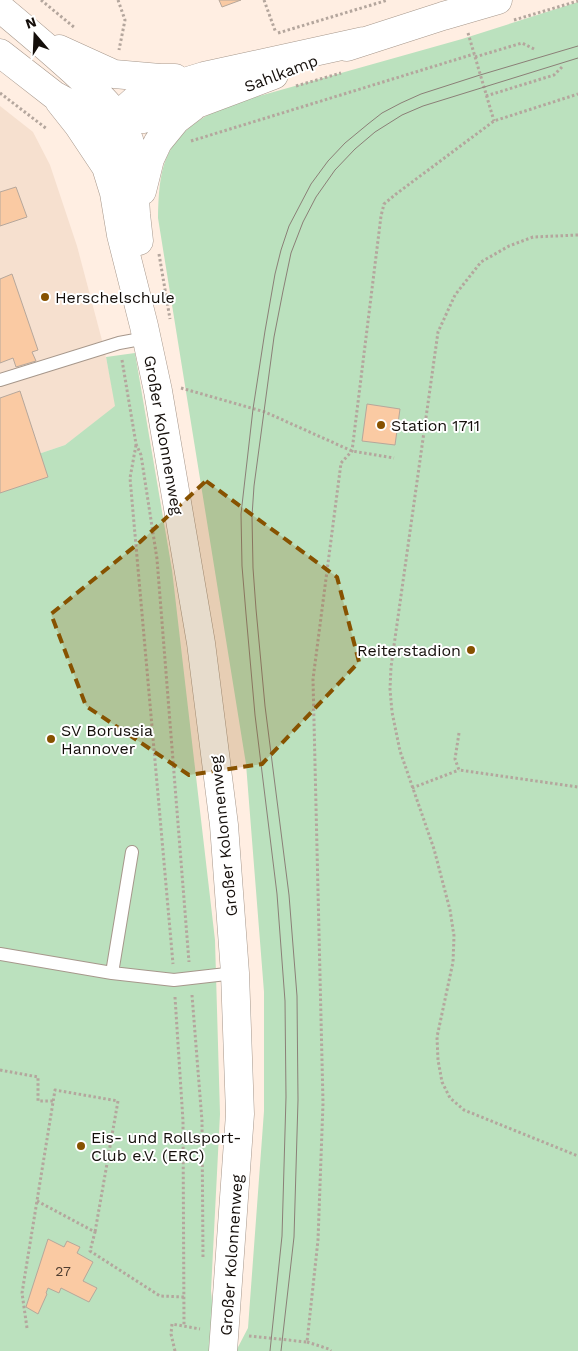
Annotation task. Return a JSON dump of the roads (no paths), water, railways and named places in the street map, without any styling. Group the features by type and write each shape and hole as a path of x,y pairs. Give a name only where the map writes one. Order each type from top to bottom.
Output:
{"street":[{"name":"Sahlkamp","path":"0,53 54,94 89,114 144,119 197,104 364,41 498,0"},
{"name":"Sahlkamp","path":"0,8 37,38 108,104 117,116"},
{"name":"Sahlkamp","path":"37,38 114,74 160,78 204,76"},
{"name":"Sahlkamp","path":"117,116 145,94 204,76 364,41"},
{"name":"Großer Kolonnenweg","path":"54,94 78,125 106,167 114,193 123,244 158,391 201,643 224,825 235,973 240,1114 224,1342"},
{"name":"Sahlkamp","path":"136,214 150,159 158,142 176,120 197,104"},
{"name":"Großer Kolonnenweg","path":"106,167 108,133 117,116 130,141 132,151 145,332"}],"lane":[{"path":"0,380 119,343 145,332"},
{"path":"112,973 132,852"},
{"path":"0,954 112,973 174,980 235,973"}],"tram line":[{"path":"270,1351 282,1236 286,1097 285,1001 277,894 255,715 242,566 241,514 253,409 275,274 289,226 311,184 328,161 345,143 382,113 421,94 578,46"},
{"path":"281,1351 294,1237 298,1100 297,996 289,895 265,706 253,568 252,516 254,486 274,337 291,253 303,222 316,197 335,170 375,132 402,115 423,106 578,58"}],"place":[{"name":"Herschelschule","path":"45,297"},
{"name":"Station 1711","path":"381,425"},
{"name":"Reiterstadion","path":"471,650"},
{"name":"SV Borussia Hannover","path":"51,739"},
{"name":"Eis- und Rollsport- Club e.V. (ERC)","path":"81,1146"}]}
